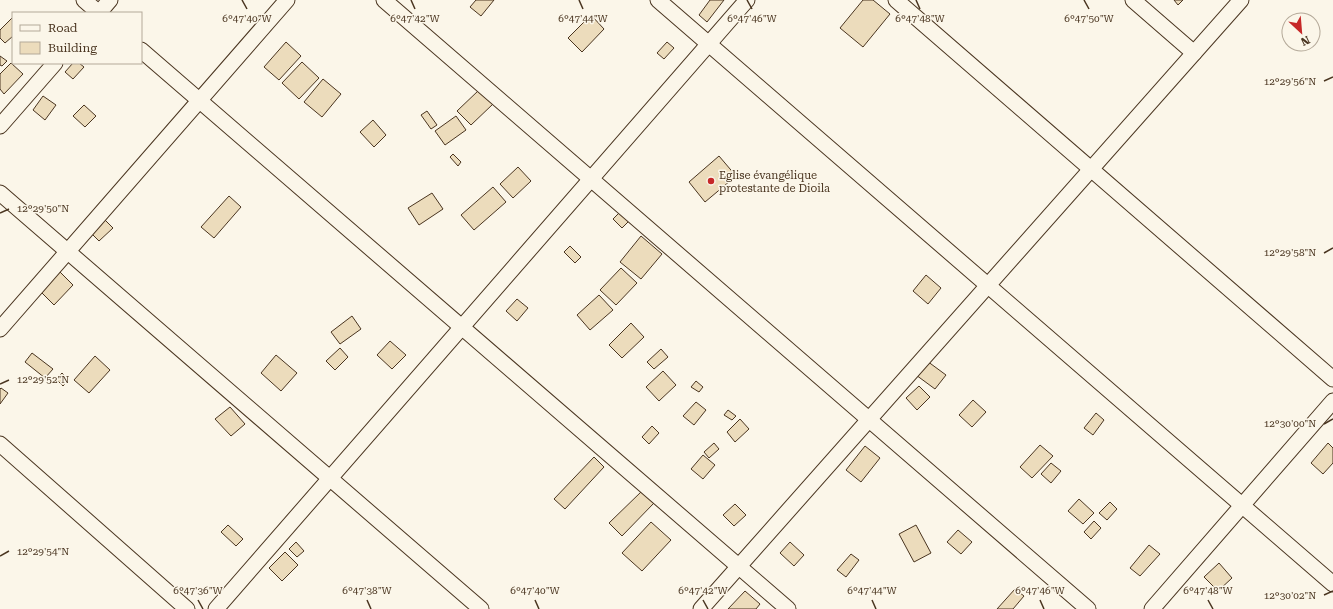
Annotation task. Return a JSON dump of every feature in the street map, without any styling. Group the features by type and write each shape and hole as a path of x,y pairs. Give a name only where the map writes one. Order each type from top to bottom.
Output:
{"street":[{"path":"84,0 98,12"},
{"path":"100,12 110,0"},
{"path":"0,329 287,0"},
{"path":"384,0 1088,609"},
{"path":"658,0 1333,584"},
{"path":"216,609 747,0"},
{"path":"896,0 1333,379"},
{"path":"1133,0 1194,53"},
{"path":"701,609 1241,0"},
{"path":"142,51 788,609"},
{"path":"0,126 54,64"},
{"path":"0,193 481,609"},
{"path":"1152,609 1333,401"},
{"path":"0,444 187,609"}],"building":[{"path":"476,0 494,0 481,16 470,7"},
{"path":"710,0 724,0 707,22 699,15"},
{"path":"863,0 873,0 890,14 863,47 840,28"},
{"path":"1174,0 1183,0 1178,5"},
{"path":"591,15 604,29 582,52 568,38"},
{"path":"12,18 12,37 5,43 0,38 0,30"},
{"path":"286,42 301,56 279,80 264,67"},
{"path":"667,42 674,48 664,59 657,53"},
{"path":"0,56 7,61 2,66 0,65"},
{"path":"302,62 319,78 299,99 282,83"},
{"path":"11,63 23,74 4,94 0,89 0,74"},
{"path":"72,64 80,64 84,67 73,79 65,72"},
{"path":"323,79 341,94 322,117 304,102"},
{"path":"479,90 493,104 471,125 457,111"},
{"path":"43,96 56,105 45,120 33,110"},
{"path":"84,105 96,116 85,127 73,116"},
{"path":"427,111 437,125 431,129 421,115"},
{"path":"456,116 466,130 445,145 435,131"},
{"path":"373,120 386,135 374,147 360,132"},
{"path":"453,154 461,162 458,166 450,157"},
{"path":"719,156 736,176 705,202 689,182"},
{"path":"518,167 531,181 513,198 500,184"},
{"path":"493,187 506,202 474,230 461,215"},
{"path":"432,193 443,209 419,225 408,208"},
{"path":"229,196 241,207 214,238 201,227"},
{"path":"621,211 630,220 622,228 613,219"},
{"path":"103,218 113,228 99,241 89,231"},
{"path":"641,236 662,254 641,279 620,262"},
{"path":"570,246 581,257 575,263 564,252"},
{"path":"621,268 637,283 616,305 600,290"},
{"path":"60,272 73,285 54,305 40,291"},
{"path":"926,275 941,288 928,304 913,291"},
{"path":"599,295 613,310 590,330 577,315"},
{"path":"517,299 528,308 517,321 506,311"},
{"path":"352,316 361,329 340,344 331,332"},
{"path":"631,323 644,337 622,358 609,345"},
{"path":"390,341 406,355 392,369 377,355"},
{"path":"340,348 348,357 335,370 326,361"},
{"path":"661,349 668,357 654,369 647,362"},
{"path":"32,353 53,369 45,378 25,362"},
{"path":"276,355 297,373 281,391 261,373"},
{"path":"95,356 110,370 89,393 74,380"},
{"path":"927,361 946,375 935,389 916,375"},
{"path":"663,371 676,385 659,401 646,387"},
{"path":"62,373 69,380 63,386 56,379"},
{"path":"696,381 703,387 699,392 691,387"},
{"path":"919,386 930,397 917,410 906,398"},
{"path":"1,388 8,393 0,404 0,389"},
{"path":"973,400 986,412 972,427 959,415"},
{"path":"696,402 706,410 694,425 683,416"},
{"path":"230,407 245,424 231,436 215,419"},
{"path":"728,410 736,416 732,420 724,415"},
{"path":"1096,413 1104,420 1093,435 1084,428"},
{"path":"740,419 749,429 735,442 727,432"},
{"path":"652,426 659,433 649,444 642,437"},
{"path":"714,443 719,449 709,458 704,452"},
{"path":"1328,443 1333,448 1333,463 1323,474 1311,463"},
{"path":"1040,445 1053,456 1032,478 1020,467"},
{"path":"865,446 880,458 861,482 846,470"},
{"path":"703,455 715,465 703,479 691,469"},
{"path":"594,457 604,467 565,509 554,499"},
{"path":"1051,463 1061,471 1051,483 1041,474"},
{"path":"642,491 654,503 622,536 609,523"},
{"path":"1079,499 1094,513 1083,524 1068,511"},
{"path":"1110,502 1117,509 1107,520 1099,513"},
{"path":"735,504 746,515 734,526 723,515"},
{"path":"1094,521 1101,528 1091,539 1084,532"},
{"path":"651,522 671,540 642,571 622,553"},
{"path":"228,525 243,539 236,546 221,532"},
{"path":"916,525 931,553 914,562 899,534"},
{"path":"958,530 972,542 961,554 947,542"},
{"path":"296,542 304,551 297,557 289,549"},
{"path":"790,542 804,555 794,566 780,553"},
{"path":"1149,545 1160,554 1140,576 1130,568"},
{"path":"285,552 298,565 282,581 269,568"},
{"path":"851,554 859,560 846,577 837,570"},
{"path":"1219,563 1232,578 1218,591 1204,577"},
{"path":"1015,589 1024,596 1013,609 997,609"},
{"path":"745,591 760,604 756,609 728,609"}],"place":[{"name":"Eglise évangélique protestante de Dioila","path":"711,181"}]}
